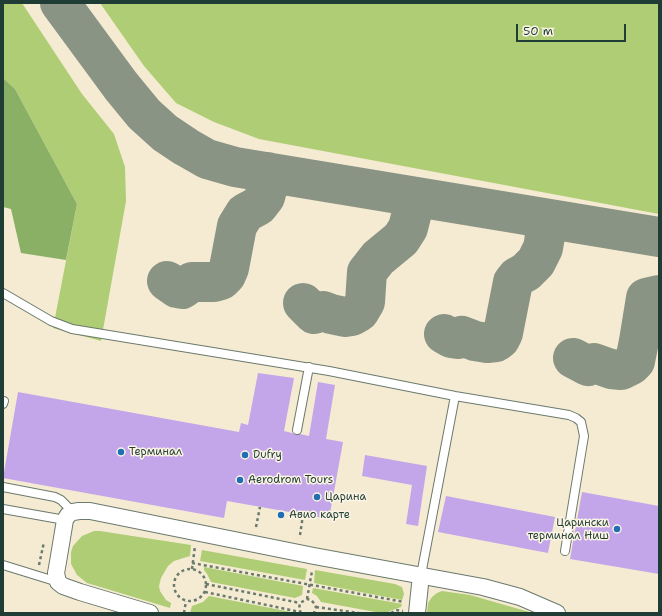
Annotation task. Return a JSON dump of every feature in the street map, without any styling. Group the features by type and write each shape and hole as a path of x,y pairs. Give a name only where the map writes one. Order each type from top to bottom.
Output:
{"street":[{"path":"150,613 80,592 63,586 58,582 56,573 69,516 90,511 314,556 421,575 520,597 557,613"},
{"path":"409,609 421,575"}],"lane":[{"path":"3,293 51,321 72,329 309,367 456,396 569,415 576,418 581,422 584,436 565,551"},
{"path":"297,430 309,367"},
{"path":"421,575 456,396"},
{"path":"3,487 55,497 61,500 69,516"},
{"path":"3,508 69,516"},
{"path":"3,565 58,582"}],"path":[{"path":"256,527 260,507"},
{"path":"300,535 303,515"},
{"path":"192,569 196,544"},
{"path":"192,563 309,584 409,609"},
{"path":"307,599 313,566"},
{"path":"192,569 201,574 206,584 205,592 202,597 197,600 186,601 177,596 174,580 181,572 192,569"},
{"path":"206,584 300,603 307,599 313,601 316,606 314,613"},
{"path":"205,592 300,612 300,603"},
{"path":"184,613 186,601"},
{"path":"316,606 359,613"},
{"path":"392,613 396,610 409,609"}],"green space":[{"path":"3,3 22,3 82,94 114,134 125,167 126,201 101,341 53,328 77,204 15,89 3,78"},
{"path":"100,3 659,3 659,214 259,139 214,122 176,103 144,66"},
{"path":"3,78 15,89 77,204 66,260 21,253 11,209 3,207"},
{"path":"94,531 191,545 190,556 174,561 168,566 161,578 159,586 160,591 166,600 171,603 170,608 87,583 77,575 71,564 71,552 73,546 82,536"},
{"path":"202,550 307,569 305,580 200,561"},
{"path":"204,567 303,586 302,595 295,598 211,582 204,570"},
{"path":"315,570 395,584 402,587 404,594 402,600 314,583"},
{"path":"313,588 402,604 401,607 387,613 381,613 321,602 317,596 312,593"},
{"path":"442,591 470,595 533,613 427,613 428,603 432,597"},
{"path":"209,596 292,613 190,613 192,606 203,602"}],"building":[{"name":"Терминал","path":"258,373 294,378 284,431 296,435 300,434 309,436 318,382 335,385 326,439 343,442 329,519 227,501 224,518 3,478 18,392 239,432 241,423 248,425"},
{"path":"365,455 427,466 418,526 406,524 412,485 362,476"},
{"name":"Царински терминал Ниш","path":"582,492 659,506 659,574 570,559"},
{"path":"446,496 555,517 548,553 438,532"}],"taxiway":[{"path":"60,3 121,86 144,114 165,133 207,159 235,167 659,237"},
{"path":"167,281 177,288 182,289 192,282 214,282 221,280 226,275 229,268 237,226 245,213 258,206 265,197 268,186 268,172"},
{"path":"303,303 314,314 323,311 345,317 352,316 359,312 365,302 367,272 378,258 401,239 408,228 412,212 411,196"},
{"path":"444,334 451,338 458,339 462,336 475,341 487,343 496,342 500,339 503,333 513,282 536,262 543,248 545,236 543,226 537,217"},
{"path":"573,358 588,366 594,363 611,369 621,370 631,365 635,361 646,298 659,295"}],"place":[{"name":"Терминал","path":"121,452"},
{"name":"Dufry","path":"245,455"},
{"name":"Aerodrom Tours","path":"240,480"},
{"name":"Царина","path":"317,497"},
{"name":"Авио карте","path":"281,515"},
{"name":"Царински терминал Ниш","path":"617,529"}]}
